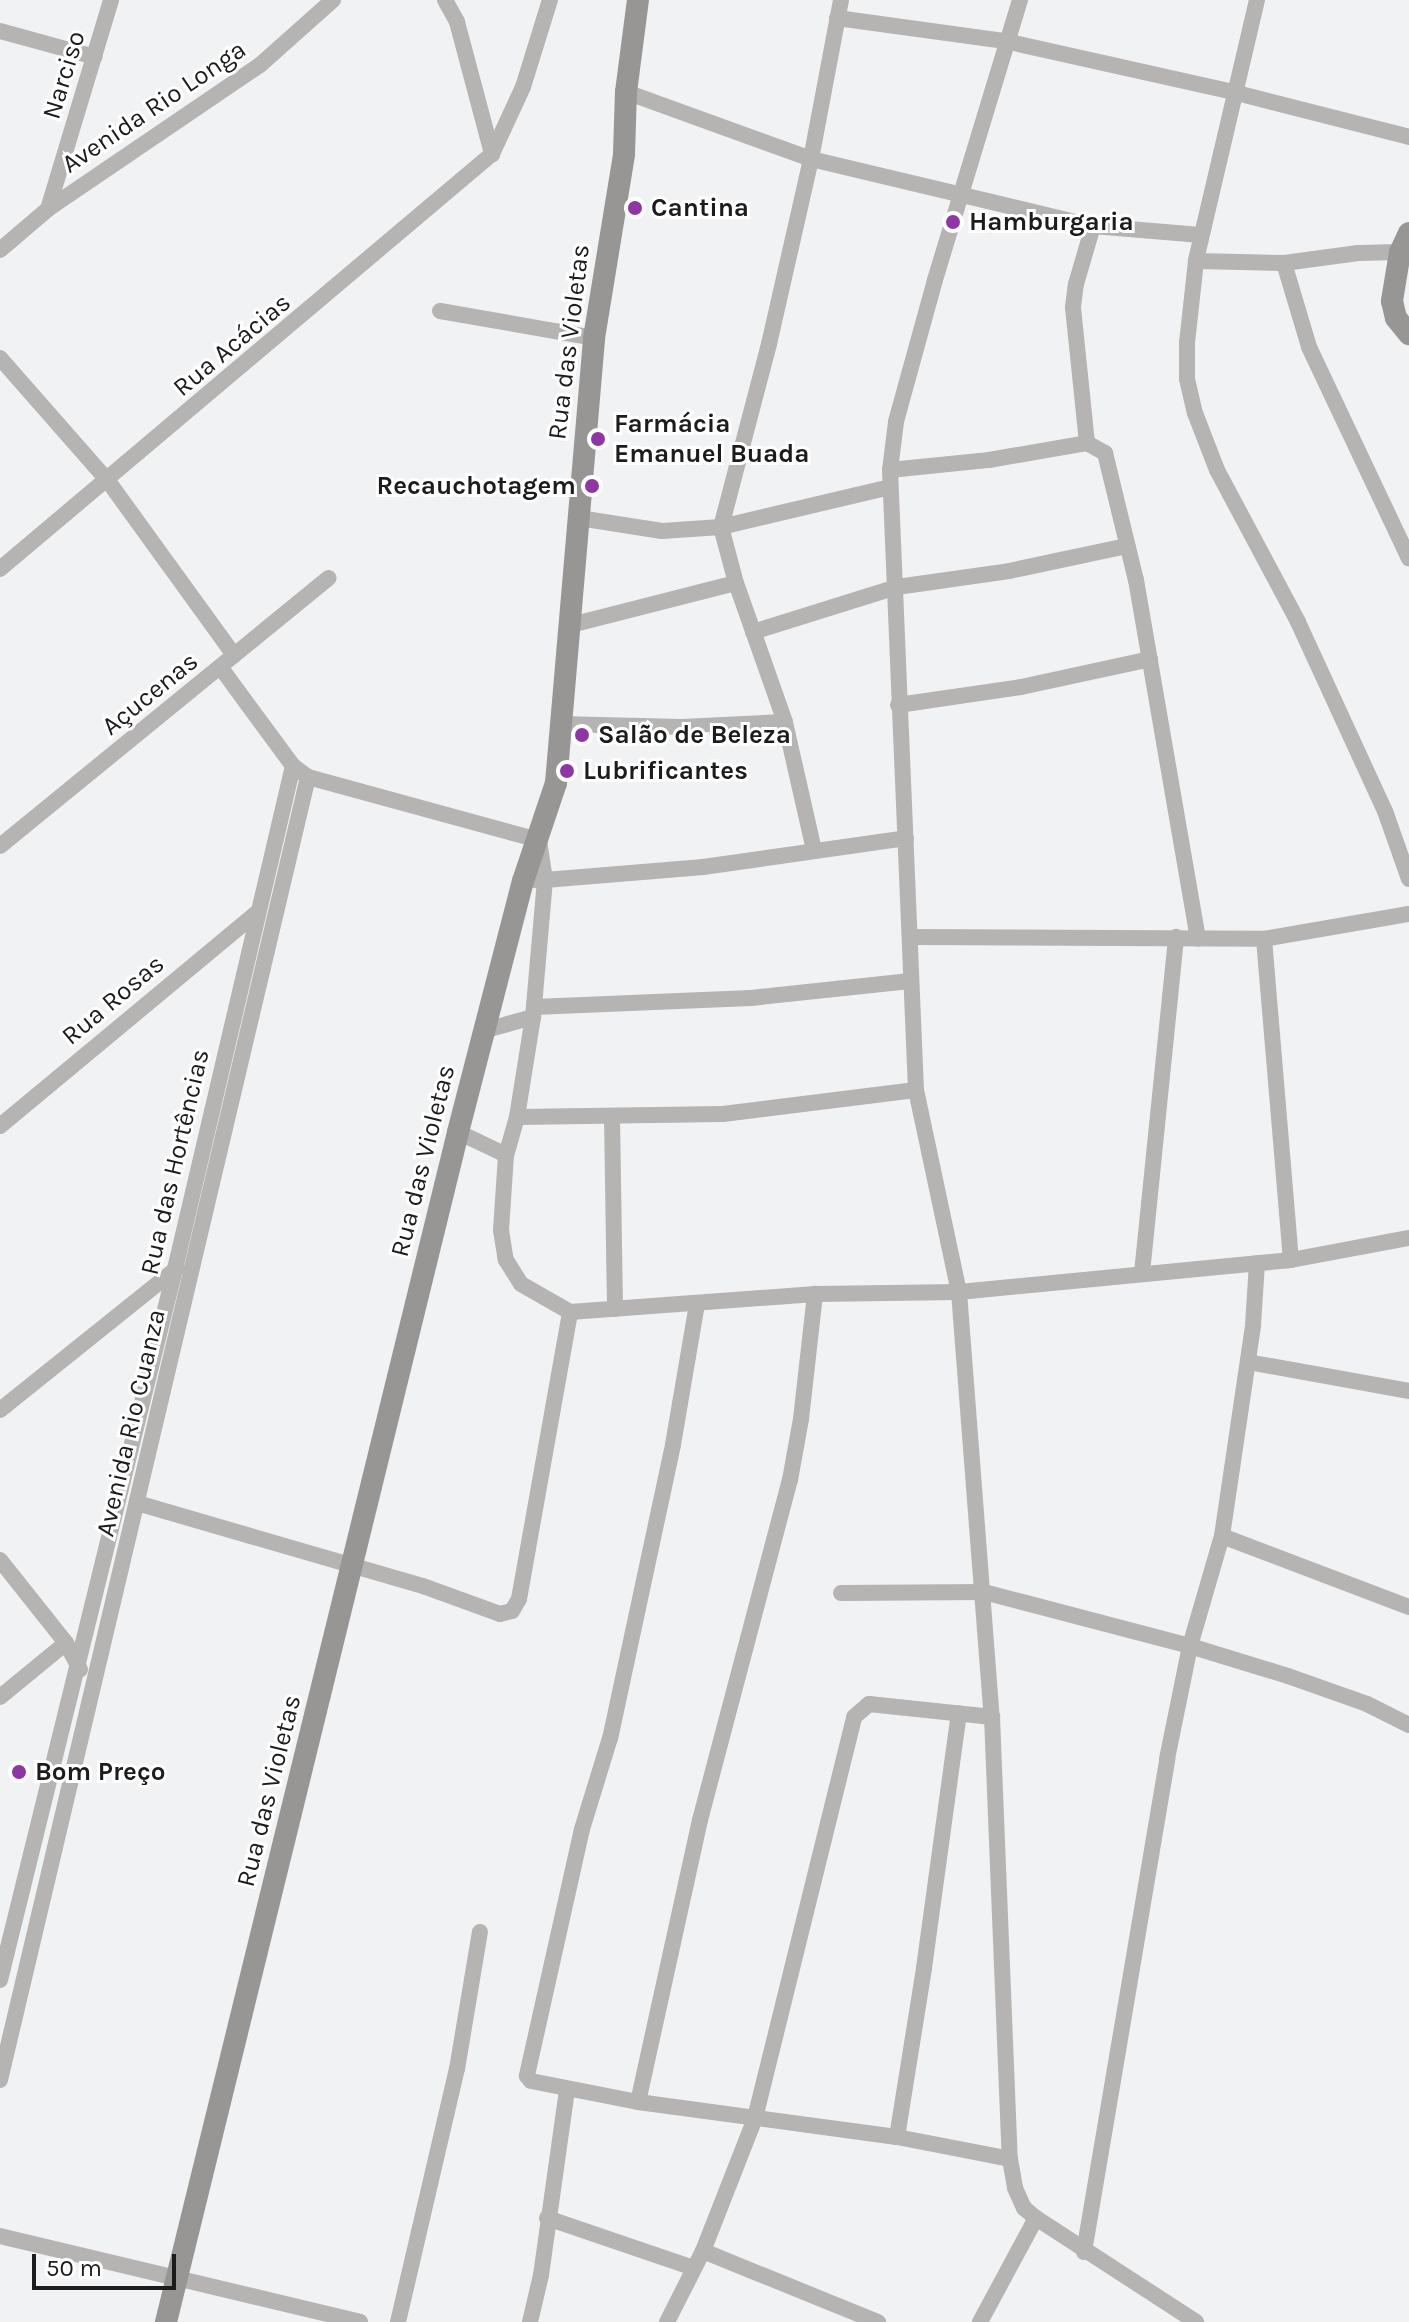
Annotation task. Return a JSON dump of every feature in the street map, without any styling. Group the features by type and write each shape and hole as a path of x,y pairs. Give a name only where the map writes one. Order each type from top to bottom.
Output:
{"street":[{"name":"Narciso","path":"48,209 111,0"},
{"name":"Avenida Rio Longa","path":"0,250 48,209 260,65 333,0"},
{"path":"445,0 457,22 492,154"},
{"path":"492,154 523,87 550,0"},
{"name":"Rua das Violetas","path":"166,2322 354,1566 458,1132 486,1030 534,880 539,840 556,783 594,338 624,154 626,92 638,0"},
{"path":"814,850 785,722 736,583 721,527 769,344 811,159 841,0"},
{"path":"1020,0 1005,41 896,422 890,479 897,587 898,705 912,937 910,981 916,1090 959,1292 992,1717 1010,2159 1015,2188 1024,2208 1036,2218 1193,2321"},
{"path":"1257,0 1233,92 1196,261 1187,343 1187,379 1195,413 1217,470 1298,622 1379,798 1409,879"},
{"path":"837,18 1005,41 1233,92 1409,137"},
{"path":"0,31 95,57"},
{"path":"626,92 811,159 1093,226 1201,235"},
{"name":"Rua Acácias","path":"0,569 492,154"},
{"path":"1087,443 1073,307 1076,284 1093,226"},
{"path":"1196,261 1284,263 1404,243 1392,301 1396,318 1409,334"},
{"path":"1284,263 1309,347 1409,559"},
{"path":"440,311 594,338"},
{"path":"0,358 108,481 234,655"},
{"path":"579,518 662,531 721,527 890,479 1087,443 1105,453 1150,659 1198,939"},
{"path":"753,632 897,587 1009,571 1127,546"},
{"name":"Açucenas","path":"0,846 329,578"},
{"path":"567,626 736,583"},
{"path":"898,705 1021,687 1150,659"},
{"path":"221,668 297,772 539,840"},
{"path":"559,724 682,727 785,722"},
{"name":"Rua das Hortências","path":"0,1980 79,1667 258,912 297,772"},
{"name":"Avenida Rio Cuanza","path":"0,2080 195,1259 297,772"},
{"path":"906,838 703,867 534,880 534,1012 517,1117 506,1155 501,1230 506,1260 521,1284 570,1312 815,1294 959,1292 1291,1260 1409,1238"},
{"name":"Rua Rosas","path":"0,1126 258,912"},
{"path":"912,937 1264,939 1409,914"},
{"path":"1142,1273 1176,937"},
{"path":"1264,939 1291,1260"},
{"path":"486,1030 534,1012 751,998 910,981"},
{"path":"517,1117 612,1117 792,1108 916,1090"},
{"path":"612,1117 615,1309"},
{"path":"458,1132 506,1155"},
{"path":"0,1410 175,1269 195,1259"},
{"path":"1084,2252 1167,1759 1190,1646 1222,1536 1248,1362 1257,1263"},
{"path":"638,2102 700,1820 790,1480 801,1419 815,1294"},
{"path":"697,1304 673,1445 610,1738 582,1829 526,2072 531,2081 638,2102 897,2137 1010,2159"},
{"path":"137,1503 423,1586 500,1614 512,1611 519,1599 570,1312"},
{"path":"1248,1362 1409,1391"},
{"path":"1222,1536 1409,1607"},
{"path":"0,1560 66,1643 92,1691"},
{"path":"841,1593 984,1592 1190,1646 1367,1704 1409,1725"},
{"path":"0,1697 66,1643"},
{"path":"667,2322 703,2251 755,2118 854,1717 869,1704 992,1717"},
{"path":"897,2137 959,1713"},
{"path":"398,2322 457,2069 480,1932"},
{"path":"530,2322 541,2275 567,2089"},
{"path":"547,2218 694,2268"},
{"path":"980,2322 1036,2218"},
{"path":"0,2236 360,2322"},
{"path":"703,2251 878,2322"}],"place":[{"name":"Cantina","path":"635,208"},
{"name":"Hamburgaria","path":"953,222"},
{"name":"Farmácia Emanuel Buada","path":"598,439"},
{"name":"Recauchotagem","path":"592,486"},
{"name":"Salão de Beleza","path":"582,735"},
{"name":"Lubrificantes","path":"567,771"},
{"name":"Bom Preço","path":"19,1772"}]}
